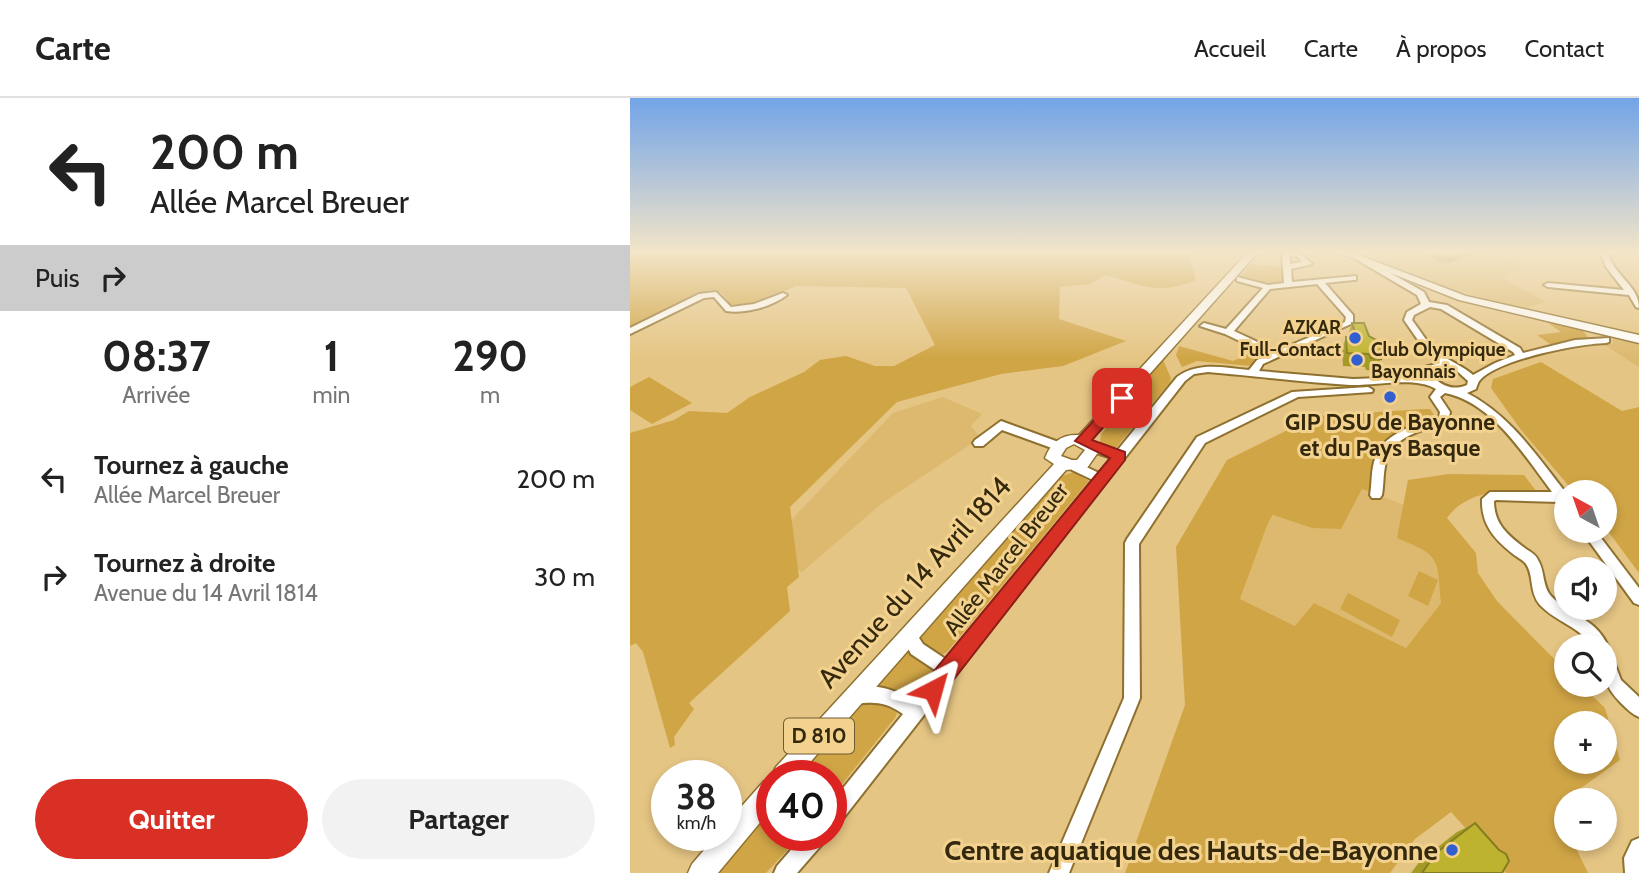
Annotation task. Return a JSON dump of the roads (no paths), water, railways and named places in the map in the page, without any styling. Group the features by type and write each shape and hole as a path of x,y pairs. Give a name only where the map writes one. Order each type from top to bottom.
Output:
{"main road":[{"name":"Avenue du 14 Avril 1814","path":"797,760 1067,459 1088,458 1088,445 1223,287"},
{"path":"1435,287 1463,298 1639,339"},
{"path":"1067,459 1066,440 1088,445"},
{"path":"701,873 756,807"},
{"path":"688,873 746,818"}],"street":[{"path":"1228,332 1268,287"},
{"path":"1252,373 1260,362 1343,326 1350,317 1324,287"},
{"path":"1409,287 1421,294 1425,304"},
{"path":"1571,287 1633,293"},
{"path":"1627,287 1639,305"},
{"path":"630,331 702,296 716,294 729,309 736,310 768,303 783,295"},
{"path":"1481,404 1473,383 1430,351 1407,317 1425,304 1444,307 1517,350 1521,357"},
{"path":"1204,326 1228,332 1277,355"},
{"path":"1059,873 1132,698 1132,543 1201,440 1296,394 1433,379 1455,367 1485,370 1521,357 1606,340"},
{"path":"1376,495 1381,458 1389,445 1410,429 1444,419 1445,412 1435,397 1430,351"},
{"name":"Allée Marcel Breuer","path":"847,798 1181,379 1191,371 1208,369 1353,382 1433,379"},
{"path":"1456,391 1473,383 1485,370"},
{"path":"1433,379 1481,404 1509,428 1554,487"},
{"name":"Allée Marcel Breuer","path":"979,443 1001,425 1101,479"},
{"path":"1088,445 1120,456"},
{"path":"1554,499 1494,495 1488,499 1490,524 1532,561 1537,587 1546,602 1587,628 1591,634"},
{"path":"1597,543 1639,599"},
{"name":"Allée Marcel Breuer","path":"909,635 918,649 949,670"},
{"path":"1617,687 1639,709"},
{"path":"855,696 876,692 884,694 915,712"},
{"path":"1635,873 1634,858 1639,848"},
{"path":"784,873 803,851"}],"place":[{"name":"AZKAR Full-Contact","path":"1355,338"},
{"name":"Club Olympique Bayonnais","path":"1357,360"},
{"name":"GIP DSU de Bayonne et du Pays Basque","path":"1390,397"},
{"name":"Centre aquatique des Hauts-de-Bayonne","path":"1452,850"}]}
